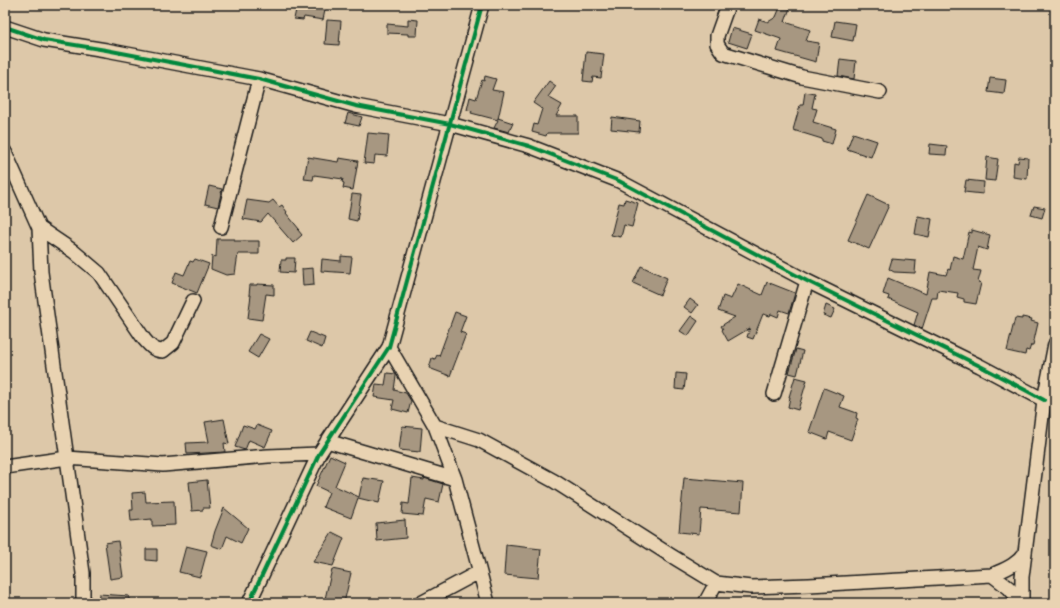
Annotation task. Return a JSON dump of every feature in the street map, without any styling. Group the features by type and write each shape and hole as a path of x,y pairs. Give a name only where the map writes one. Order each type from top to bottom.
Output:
{"street":[{"path":"249,603 319,454 389,347 482,5"},
{"path":"728,5 717,36 717,44 723,53 802,77 880,92"},
{"path":"5,27 44,40 113,51 260,79 356,106 450,124 529,146 619,181 807,281 980,366 1044,400"},
{"path":"221,227 260,79"},
{"path":"5,153 39,228 41,272 83,573 83,603"},
{"path":"39,228 73,251 99,273 144,339 153,349 163,351 174,343 193,302"},
{"path":"774,394 807,281"},
{"path":"1022,603 1022,577 1044,400 1055,344"},
{"path":"389,347 435,426 455,479 488,603"},
{"path":"435,426 479,440 554,481 716,583 751,586 802,585 992,575 1014,565 1021,560 1025,553"},
{"path":"327,441 455,479"},
{"path":"5,467 67,458 163,465 268,456 319,454"},
{"path":"421,603 479,572"},
{"path":"992,575 1009,588 1022,603"},
{"path":"706,603 716,583"}],"building":[{"path":"297,5 326,5 323,20 304,17 303,20 294,19"},
{"path":"781,5 791,5 785,22 810,30 806,41 819,43 816,62 777,51 781,39 755,30 759,19 768,22 776,17"},
{"path":"408,19 418,20 417,36 387,33 387,24 408,26"},
{"path":"327,20 341,21 339,45 325,44"},
{"path":"835,21 856,24 853,41 832,37"},
{"path":"732,28 752,34 747,48 728,42"},
{"path":"586,52 604,54 601,78 593,77 592,82 583,81"},
{"path":"840,59 856,61 854,79 838,76"},
{"path":"485,76 496,79 492,90 504,92 498,118 513,123 509,132 494,128 498,120 471,113 472,111 467,110 470,97 476,99 482,80 484,81"},
{"path":"990,78 1006,80 1004,94 988,92"},
{"path":"549,81 556,86 548,97 562,105 556,116 578,116 578,133 547,133 546,136 532,132 534,124 537,125 542,109 533,103"},
{"path":"805,92 815,94 812,108 817,109 813,122 836,129 832,144 822,141 822,139 793,130 800,105 803,105"},
{"path":"348,113 362,117 359,126 345,123"},
{"path":"612,117 640,121 639,132 611,129"},
{"path":"368,133 389,135 387,156 375,155 374,164 364,163"},
{"path":"853,133 877,141 871,157 847,149"},
{"path":"930,144 947,146 946,155 929,154"},
{"path":"308,157 338,162 339,158 358,161 353,190 343,188 343,179 314,175 313,180 304,179"},
{"path":"987,157 998,159 995,181 985,180"},
{"path":"1019,157 1028,158 1027,179 1013,177 1014,162 1018,163"},
{"path":"966,180 984,182 983,194 964,192"},
{"path":"209,186 222,189 218,207 205,204"},
{"path":"352,194 361,195 357,221 348,219"},
{"path":"868,195 889,205 869,249 848,240"},
{"path":"625,199 638,203 632,227 624,225 621,237 611,235 619,203 624,204"},
{"path":"247,200 269,203 273,200 279,207 282,205 302,235 293,243 268,214 261,222 243,219"},
{"path":"1034,206 1045,208 1042,218 1031,215"},
{"path":"918,216 932,219 929,237 915,234"},
{"path":"972,230 990,235 987,250 978,247 973,270 981,271 978,282 981,283 976,304 964,302 964,299 957,297 958,293 938,290 937,298 932,298 922,329 914,325 918,312 888,299 889,296 883,294 888,278 926,294 930,272 946,275 948,269 950,270 953,256 963,259 969,232 972,233"},
{"path":"217,239 259,241 259,254 238,254 235,274 226,275 211,269 212,256 216,257"},
{"path":"341,256 352,257 350,273 321,271 322,259 341,261"},
{"path":"286,258 295,258 294,273 280,272 281,260 286,260"},
{"path":"195,259 209,264 197,293 172,283 176,272 184,275 190,261 193,262"},
{"path":"892,259 916,261 915,273 894,272 889,269"},
{"path":"641,266 667,278 660,295 633,283"},
{"path":"313,268 314,285 303,286 302,269"},
{"path":"767,282 795,293 789,313 780,310 778,317 771,314 770,316 763,314 753,339 747,337 750,328 728,341 721,326 735,317 718,311 723,296 731,299 738,284 762,295"},
{"path":"250,285 274,285 274,295 266,294 262,320 248,318 251,295 249,295"},
{"path":"690,299 698,305 692,313 684,307"},
{"path":"826,305 835,309 831,318 823,315"},
{"path":"455,312 466,316 460,332 466,334 450,376 429,368 432,358 435,359 437,355 439,356"},
{"path":"691,316 698,321 688,336 680,331"},
{"path":"1022,317 1032,319 1031,321 1038,323 1033,345 1031,345 1029,351 1026,350 1025,355 1007,351 1015,318 1022,319"},
{"path":"310,332 325,338 322,348 306,341"},
{"path":"259,334 269,339 258,358 248,352"},
{"path":"796,349 803,351 797,375 789,373"},
{"path":"387,373 396,374 394,390 406,393 411,401 408,413 392,409 394,400 374,397 376,384 385,385"},
{"path":"676,373 686,374 684,390 675,389"},
{"path":"795,377 807,380 798,410 788,407 789,397"},
{"path":"824,388 844,396 840,407 857,413 856,418 858,419 851,440 829,432 827,439 809,432"},
{"path":"224,419 229,444 224,443 225,452 187,454 186,443 209,442 205,422"},
{"path":"243,425 255,429 257,425 272,431 265,447 249,440 245,450 235,447"},
{"path":"402,426 422,428 420,452 399,450"},
{"path":"330,455 345,462 335,486 359,497 363,478 384,481 379,503 358,498 351,518 323,507 329,492 316,486"},
{"path":"412,478 424,480 424,478 443,484 439,502 426,499 423,516 402,514 403,503 409,504"},
{"path":"684,478 743,483 741,512 701,509 699,534 679,532"},
{"path":"207,480 210,508 192,511 189,482"},
{"path":"145,492 146,502 174,501 175,525 152,526 152,519 131,521 130,510 133,510 132,493"},
{"path":"224,508 248,528 241,543 227,536 222,549 211,545"},
{"path":"405,520 406,538 377,541 376,523"},
{"path":"332,532 344,538 333,566 313,562"},
{"path":"118,541 123,577 110,579 105,543"},
{"path":"506,545 541,549 538,578 504,575"},
{"path":"186,546 207,551 200,577 179,572"},
{"path":"146,549 157,549 157,561 146,560"},
{"path":"332,569 351,573 344,603 324,603"},
{"path":"99,594 129,596 129,603 98,603"}],"cycle path":[{"path":"249,603 319,454 389,347 482,5"},
{"path":"5,27 44,40 106,50 259,79 356,106 450,124 529,146 619,181 807,281 980,366 1044,400"}]}
